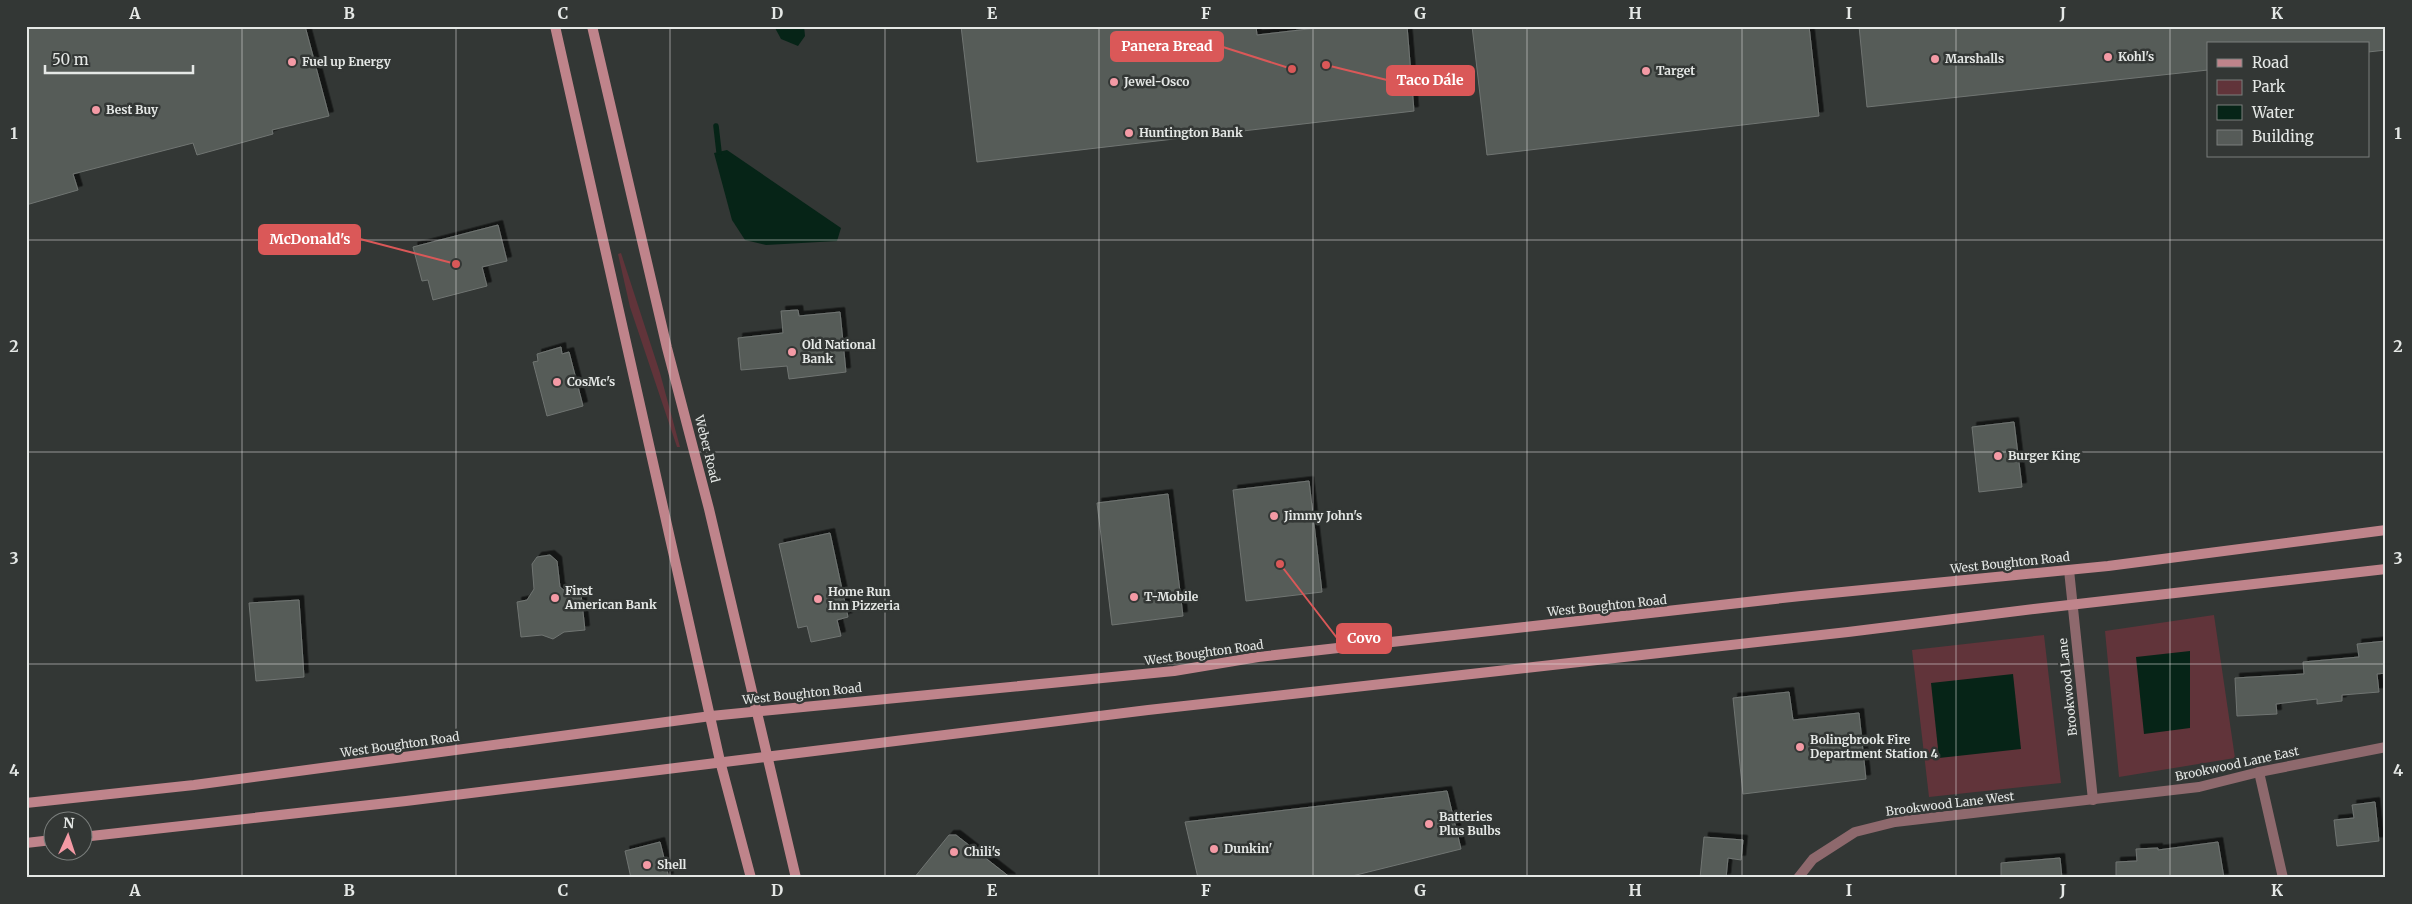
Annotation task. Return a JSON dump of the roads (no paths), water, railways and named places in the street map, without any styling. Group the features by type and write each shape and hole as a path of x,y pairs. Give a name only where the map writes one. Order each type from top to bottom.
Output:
{"main road":[{"path":"555,26 720,761 751,878"},
{"name":"Weber Road","path":"592,26 667,348 709,509 796,878"},
{"name":"West Boughton Road","path":"26,803 194,785 711,716 1174,671 1258,657 1793,597 2069,570 2386,530"},
{"path":"92,836 406,801 720,761 1157,709 2386,569"},
{"path":"26,843 42,841"}],"street":[{"name":"Brookwood Lane","path":"2069,570 2092,800"},
{"name":"Brookwood Lane East","path":"2092,800 2198,787 2259,772 2386,747"},
{"path":"2259,772 2283,878"},
{"name":"Brookwood Lane West","path":"1798,878 1813,859 1854,832 1896,822 2092,800"}],"water":[{"path":"774,26 804,26 805,36 798,46 781,39"},
{"path":"727,150 841,228 837,241 766,245 745,240 732,220 714,153"},
{"path":"2190,651 2190,728 2144,734 2136,657"},
{"path":"2013,674 2021,749 1939,758 1931,683"}],"waterway":[{"path":"716,126 719,152"}],"place":[{"name":"Kohl's","path":"2108,57"},
{"name":"Marshalls","path":"1935,59"},
{"name":"Fuel up Energy","path":"292,62"},
{"name":"Taco Dále","path":"1326,65"},
{"name":"Panera Bread","path":"1292,69"},
{"name":"Target","path":"1646,71"},
{"name":"Jewel-Osco","path":"1114,82"},
{"name":"Best Buy","path":"96,110"},
{"name":"Huntington Bank","path":"1129,133"},
{"name":"McDonald's","path":"456,264"},
{"name":"Old National Bank","path":"792,352"},
{"name":"CosMc's","path":"557,382"},
{"name":"Burger King","path":"1998,456"},
{"name":"Jimmy John's","path":"1274,516"},
{"name":"Covo","path":"1280,564"},
{"name":"T-Mobile","path":"1134,597"},
{"name":"First American Bank","path":"555,598"},
{"name":"Home Run Inn Pizzeria","path":"818,599"},
{"name":"Bolingbrook Fire Department Station 4","path":"1800,747"},
{"name":"Batteries Plus Bulbs","path":"1429,824"},
{"name":"Dunkin'","path":"1214,849"},
{"name":"Chili's","path":"954,852"},
{"name":"Shell","path":"647,865"}]}
